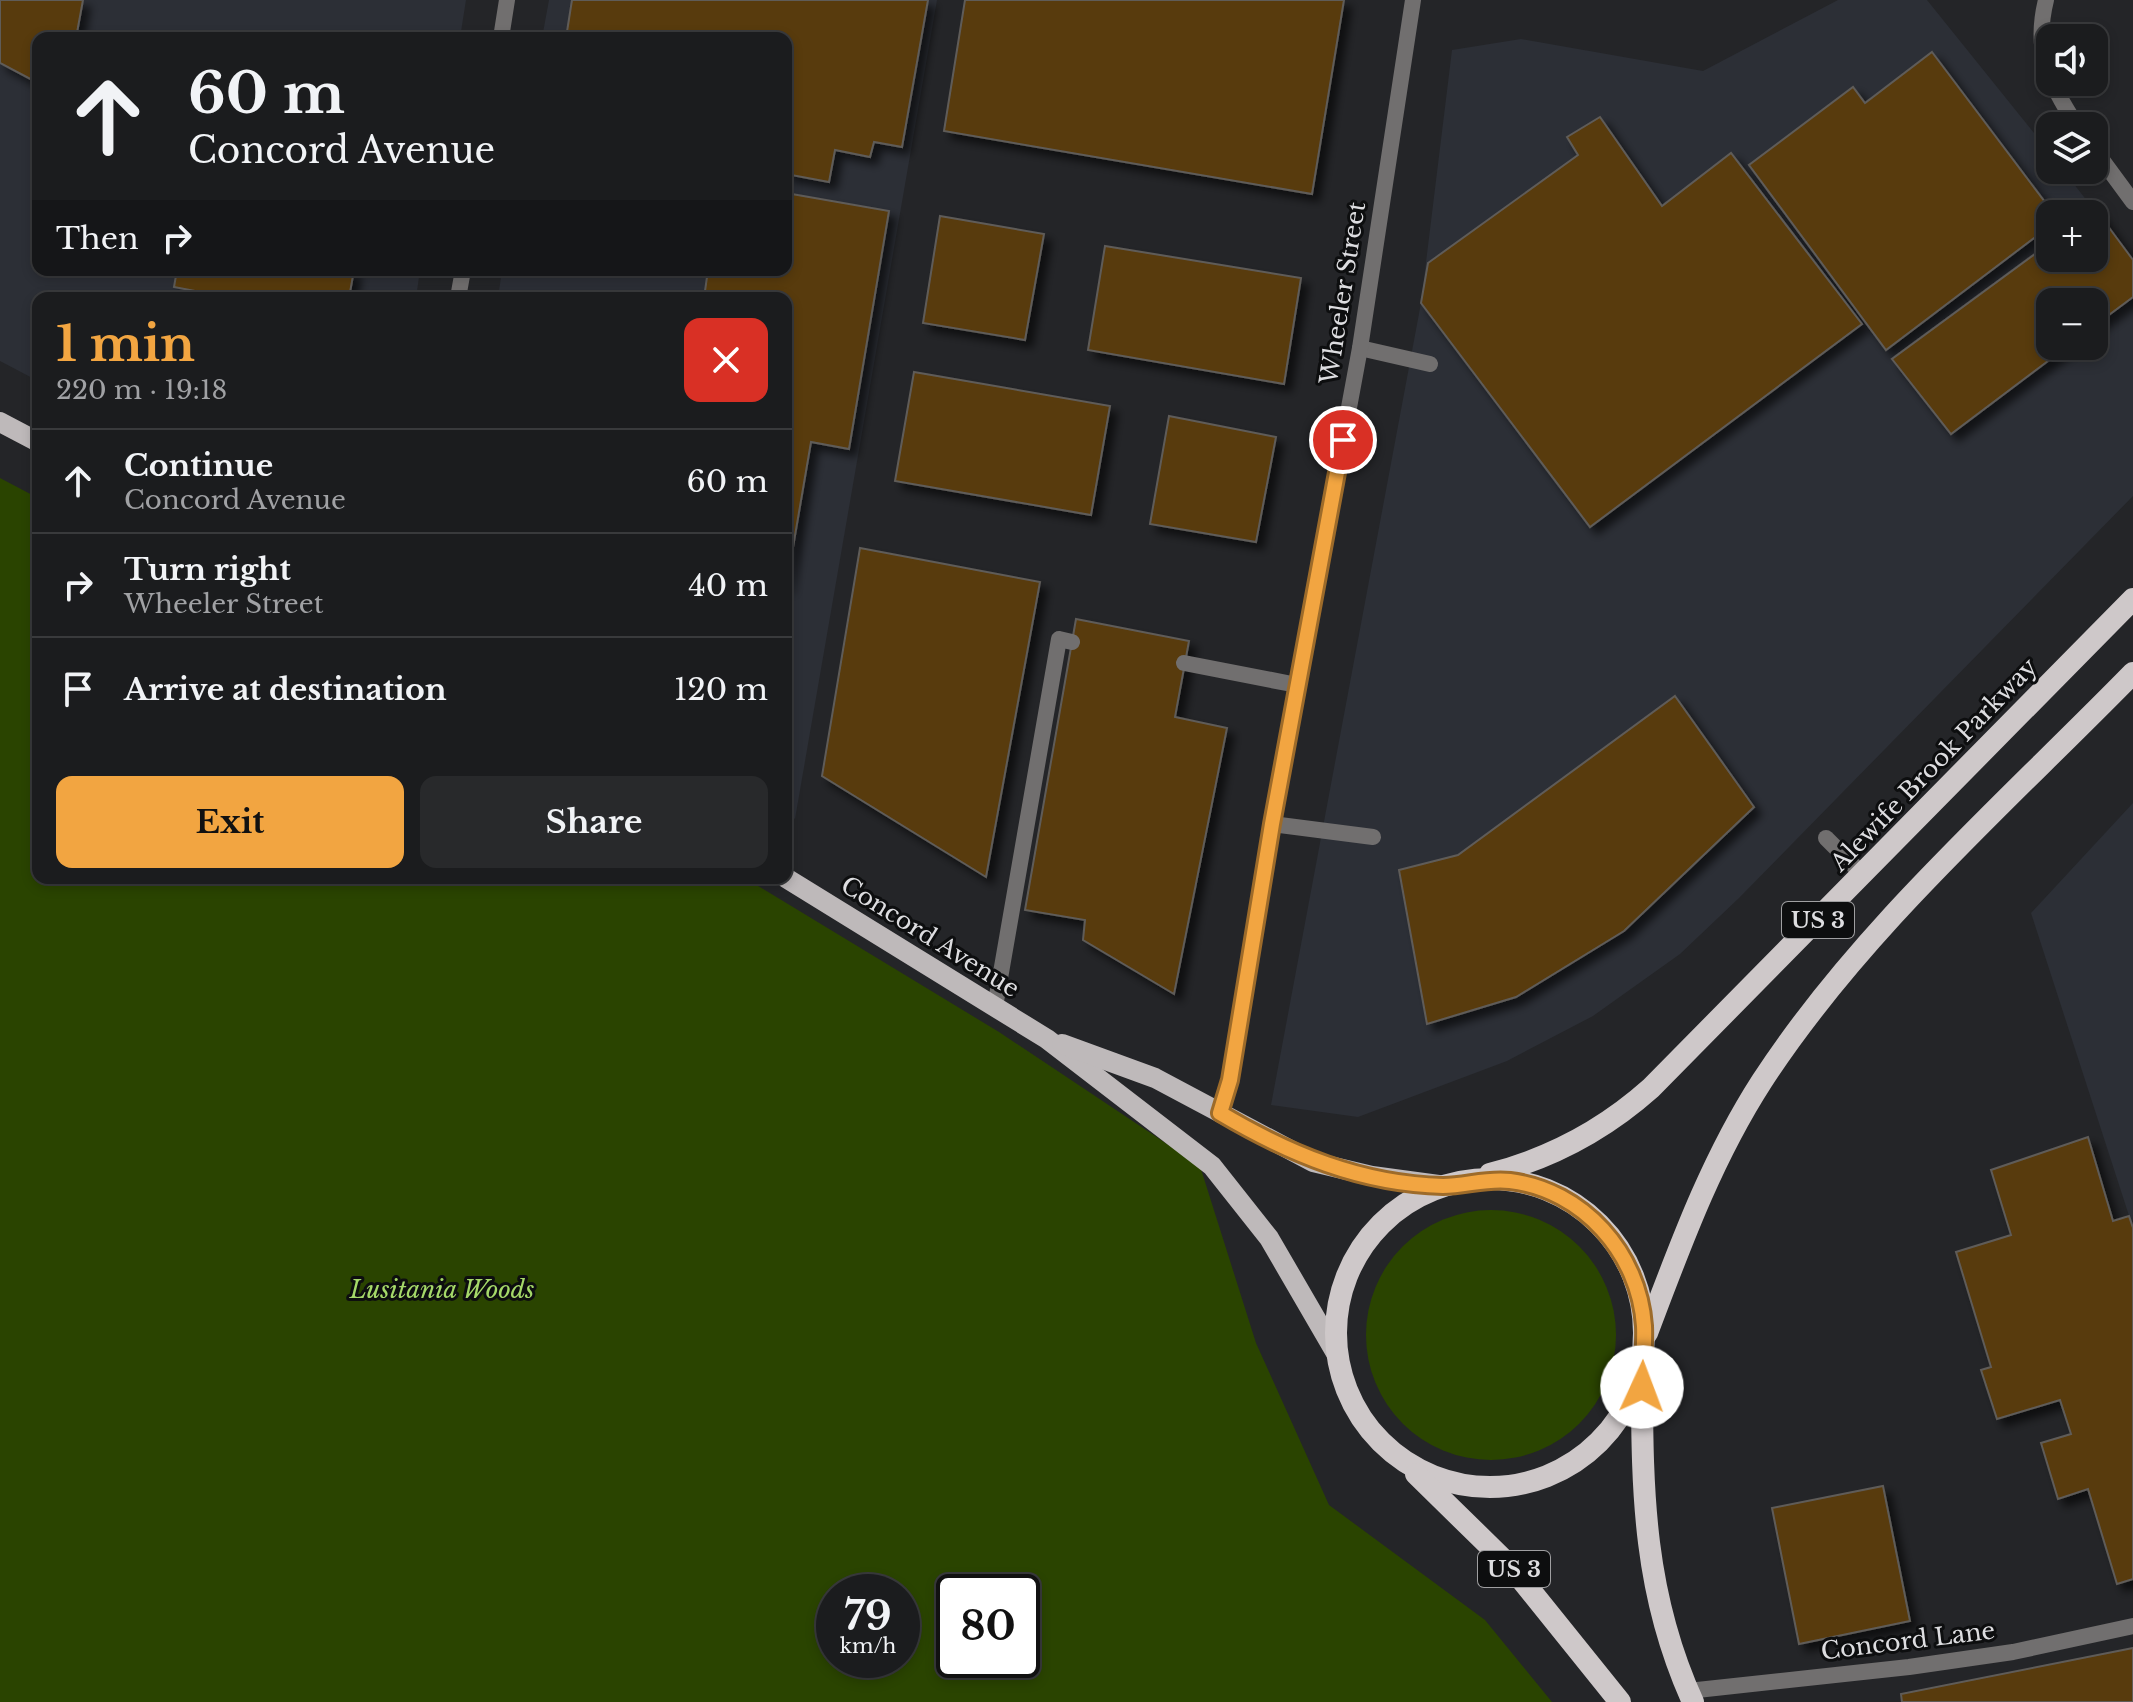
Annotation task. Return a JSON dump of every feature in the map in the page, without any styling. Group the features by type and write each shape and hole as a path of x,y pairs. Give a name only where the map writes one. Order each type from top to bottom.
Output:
{"highway":[{"name":"Alewife Brook Parkway","path":"1454,1184 1550,1155 1620,1114 1676,1065 2133,599"},
{"name":"US 3","path":"1690,1696 1659,1604 1646,1537 1643,1350 1693,1211 1744,1111 1795,1033 1868,944 2133,673"},
{"path":"1391,1451 1418,1469 1464,1484 1497,1487 1544,1477 1586,1454 1609,1431 1627,1404 1643,1350 1642,1309 1633,1278 1618,1249 1585,1213 1558,1195 1527,1184 1495,1180 1454,1184"},
{"name":"US 3","path":"1454,1184 1395,1212 1357,1255 1340,1297 1337,1355 1355,1408 1391,1451 1513,1569 1620,1702"}],"main road":[{"path":"0,422 32,439"},
{"name":"Concord Avenue","path":"792,882 1047,1039 1212,1166 1269,1238 1337,1355"},
{"name":"Concord Avenue","path":"1047,1039 1142,1072 1313,1162 1359,1173 1454,1184"}],"street":[{"path":"502,32 507,0"},
{"name":"Wheeler Street","path":"1220,1113 1230,1080 1272,824 1360,348 1413,0"},
{"path":"2046,0 2039,26 2049,84 2068,112"},
{"path":"2108,168 2133,202"},
{"path":"1360,348 1430,364"},
{"path":"995,1007 1059,639 1072,642"},
{"path":"1184,663 1297,685"},
{"path":"1272,824 1373,837"},
{"path":"1826,838 1863,875"},
{"name":"Concord Lane","path":"1690,1696 2013,1652 2133,1626"}],"shaded area":[{"path":"0,0 466,0 461,32 32,32 32,276 419,276 417,292 32,292 32,378 0,361"},
{"path":"549,0 937,0 795,819 792,817 792,292 499,292 501,276 792,276 792,32 543,32"},
{"path":"1838,0 1927,0 2036,136 2036,184 2074,184 2086,200 2036,200 2036,272 2108,272 2108,228 2133,260 2133,496 1739,898 1680,954 1593,1016 1507,1061 1358,1117 1271,1105 1421,303 1452,50 1521,39 1703,71"},
{"path":"2133,803 2133,1228 2031,913"}],"green space":[{"name":"Lusitania Woods","path":"0,478 32,495 32,884 755,884 999,1032 1200,1166 1256,1343 1329,1505 1485,1620 1552,1702 0,1702"},
{"path":"1479,1210 1503,1210 1539,1219 1580,1246 1607,1287 1614,1311 1614,1359 1607,1383 1580,1424 1539,1451 1503,1460 1479,1460 1443,1451 1402,1424 1375,1383 1366,1347 1366,1323 1375,1287 1402,1246 1443,1219"}],"building":[{"path":"0,0 83,0 77,32 32,32 32,80 0,63"},
{"path":"572,0 928,0 902,147 874,142 870,157 835,150 829,182 792,175 792,32 567,32"},
{"path":"965,0 1344,0 1312,194 944,131"},
{"path":"1932,52 2043,200 2036,200 2036,237 1886,350 1749,165 1853,87 1865,103"},
{"path":"1600,117 1662,206 1731,153 1862,324 1590,527 1421,303 1428,263 1578,155 1567,137"},
{"path":"792,194 889,211 849,449 811,442 792,553 792,292 705,292 707,276 792,276"},
{"path":"940,216 1044,234 1025,340 923,323"},
{"path":"2108,226 2133,260 2133,297 2108,316 2108,288 2036,288 2036,360 2049,360 1951,434 1892,359 2036,253 2036,272 2108,272"},
{"path":"1105,246 1301,278 1284,384 1088,350"},
{"path":"176,276 353,276 350,292 200,292 174,287"},
{"path":"914,372 1110,406 1091,515 895,481"},
{"path":"1169,416 1276,437 1256,542 1150,524"},
{"path":"860,548 1040,582 986,877 822,776"},
{"path":"1076,619 1189,641 1175,717 1227,728 1174,994 1083,940 1085,920 1025,910"},
{"path":"1675,696 1754,807 1624,931 1516,997 1427,1024 1399,870 1458,855"},
{"path":"2088,1137 2113,1221 2129,1216 2133,1228 2133,1579 2117,1584 2088,1489 2058,1499 2041,1443 2071,1434 2060,1400 1997,1419 1981,1370 1991,1367 1956,1252 2011,1235 1991,1170"},
{"path":"1883,1486 1910,1621 1799,1644 1772,1508"},
{"path":"2133,1648 2133,1702 1902,1702 1901,1694"}],"route":[{"path":"1343,440 1272,824 1230,1080 1220,1113 1280,1148 1345,1171 1446,1186 1478,1180 1511,1181 1558,1195 1572,1204 1608,1236 1627,1263 1633,1278 1644,1326 1642,1387"}]}
